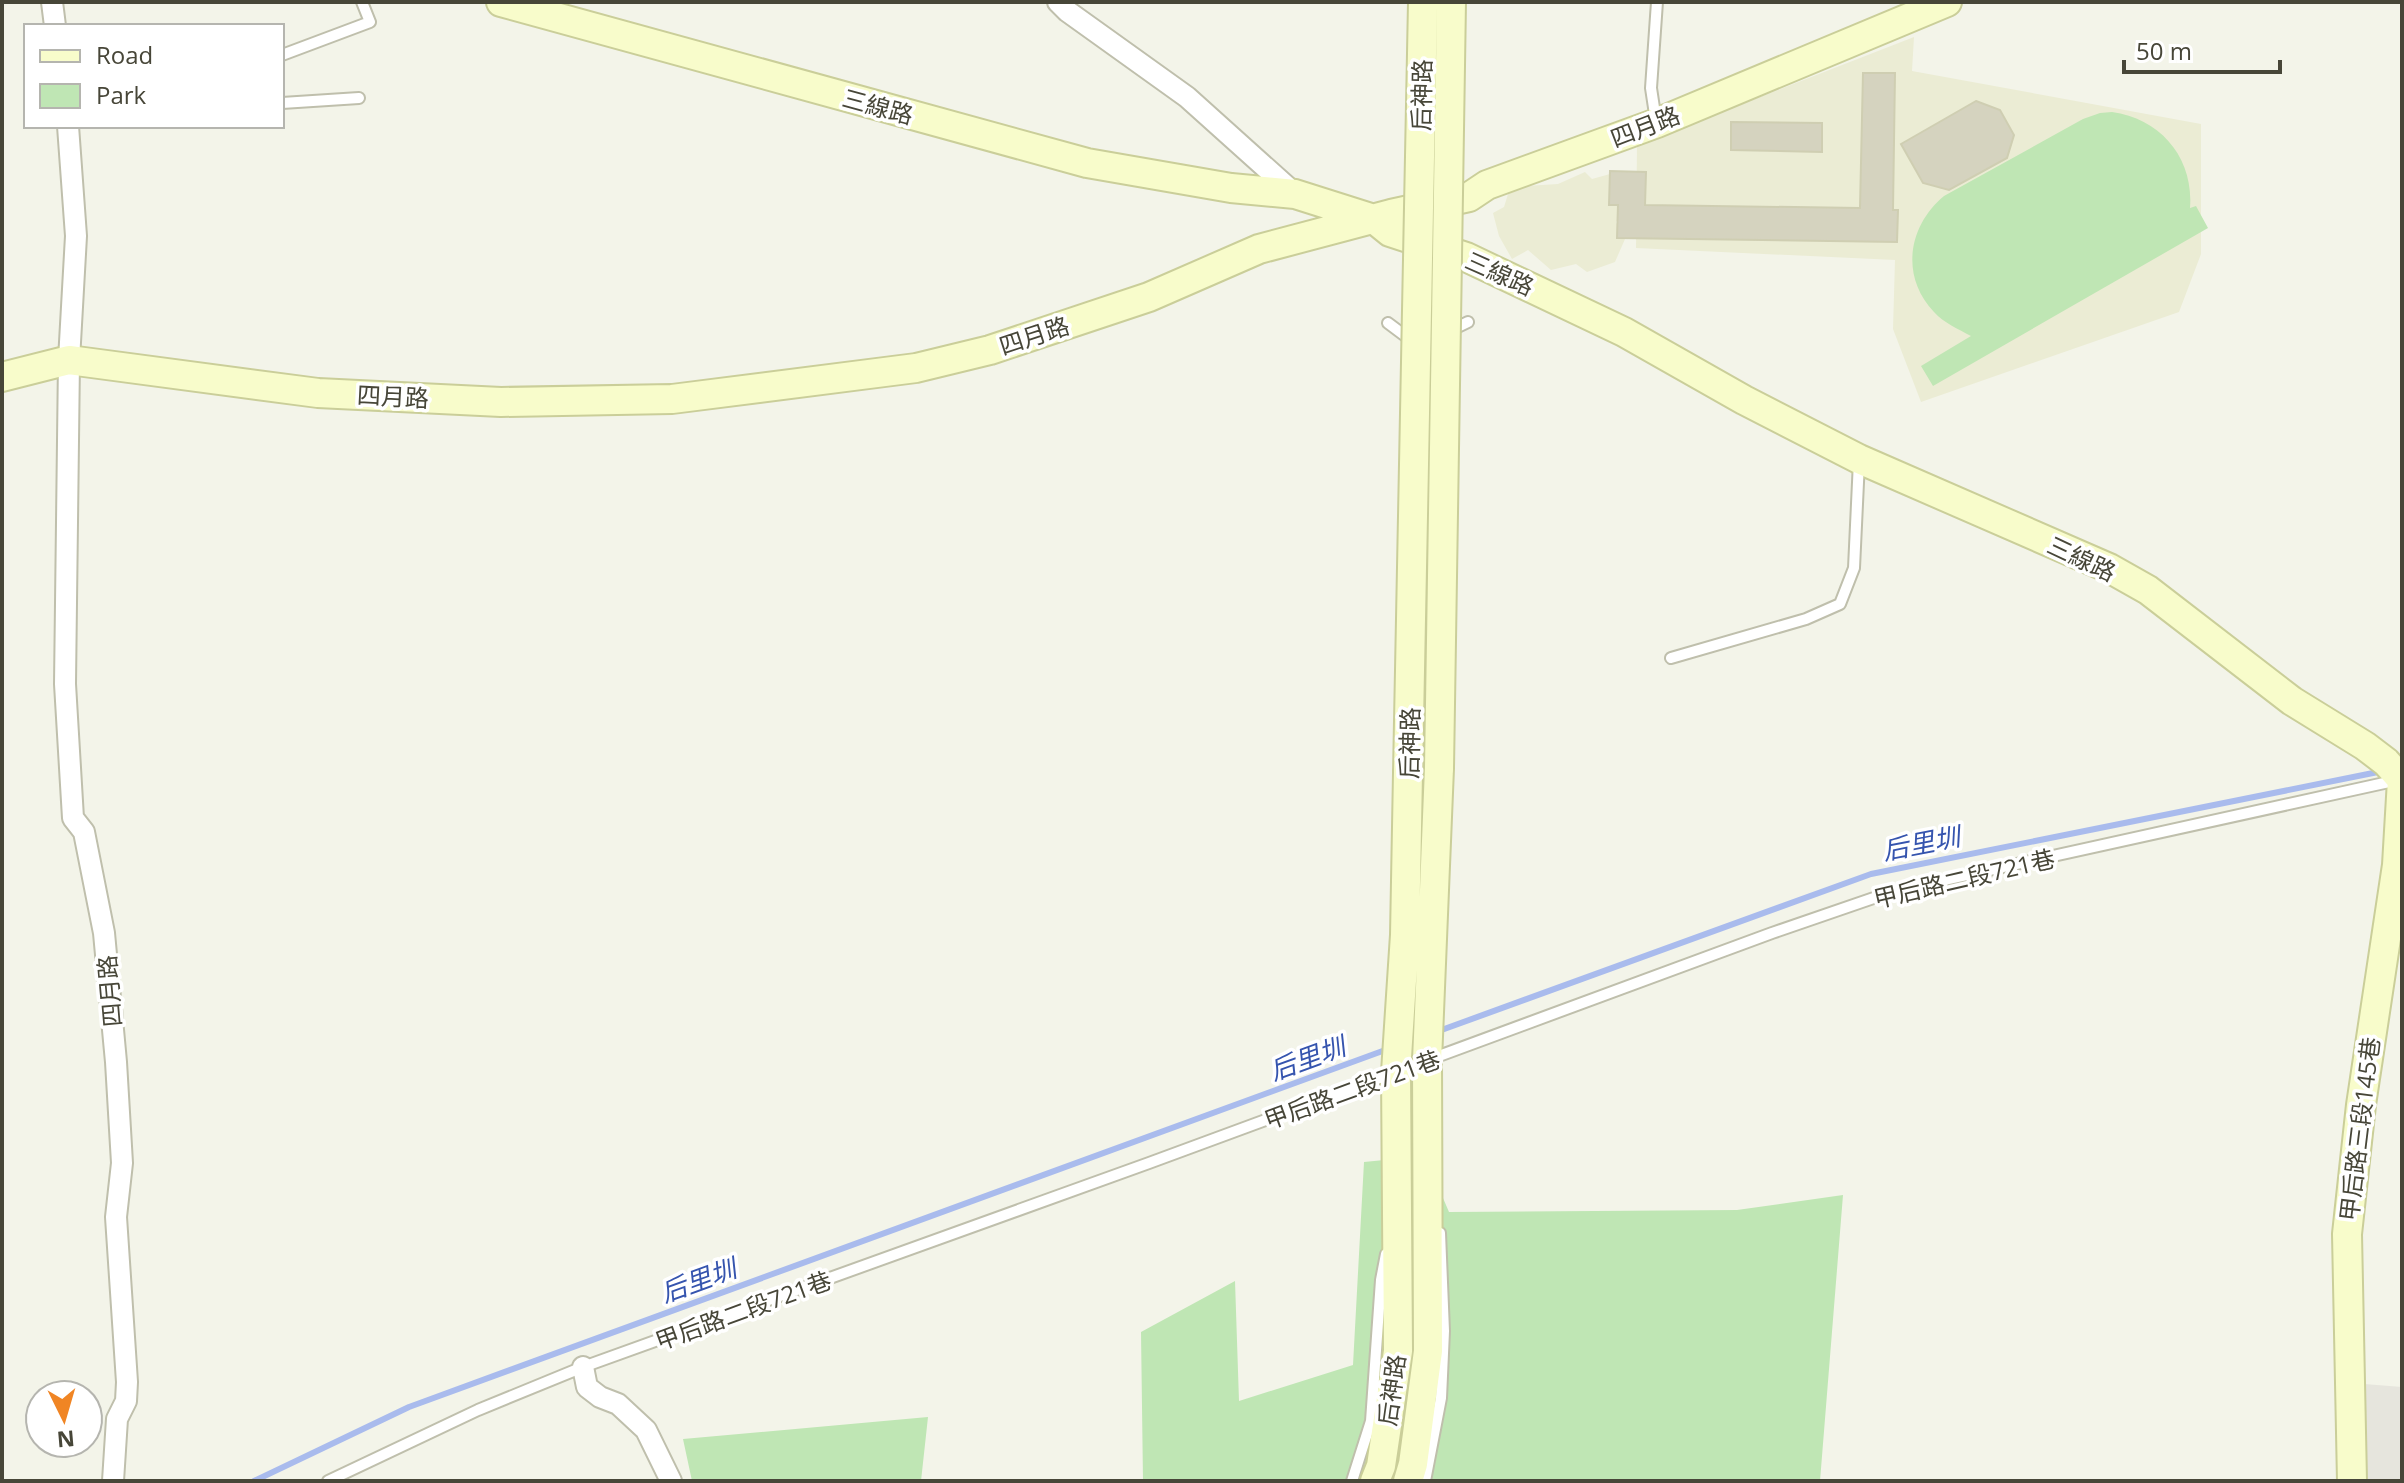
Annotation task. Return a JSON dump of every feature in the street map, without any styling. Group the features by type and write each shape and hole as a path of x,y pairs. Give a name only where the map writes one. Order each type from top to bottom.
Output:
{"street":[{"path":"52,2 55,24"},
{"name":"三線路","path":"501,2 1087,163 1231,188 1295,194 1374,219 1390,232 1466,257 1610,325 1744,400 1859,459 2109,568 2148,590 2292,701 2365,746 2386,762 2402,780"},
{"path":"1058,2 1187,97 1295,194"},
{"name":"后神路","path":"1375,1481 1381,1466 1398,1351 1396,1072 1405,935 1423,2"},
{"name":"后神路","path":"1408,1481 1428,1351 1427,1061 1439,768 1451,2"},
{"name":"四月路","path":"2,377 69,360 318,393 501,402 672,399 916,368 990,350 1149,297 1259,249 1469,197 1487,185 1657,123 1907,14 1947,2"},
{"name":"四月路","path":"68,128 76,236 69,360 65,684 73,818 84,832 104,933 116,1062 122,1163 116,1217 127,1382 126,1401 117,1419 113,1481"},
{"name":"甲后路三段145巷","path":"2352,1481 2347,1234 2361,1105 2397,865 2402,780"},
{"path":"583,1367 587,1387 600,1397 618,1404 646,1430 671,1481"}],"lane":[{"path":"284,54 370,22 362,2"},
{"path":"1657,2 1651,88 1657,123"},
{"path":"284,103 359,98"},
{"path":"1388,323 1408,338 1433,339 1468,322"},
{"path":"1671,658 1806,619 1840,604 1854,568 1859,459"},
{"name":"甲后路二段721巷","path":"328,1481 478,1410 583,1367 1894,891 2402,780"},
{"path":"1425,1481 1441,1398 1444,1331 1441,1240 1429,1191"},
{"path":"1352,1481 1371,1421 1381,1280 1396,1197"}],"shaded area":[{"path":"1914,37 1912,71 2201,124 2201,254 2179,312 1921,402 1893,329 1895,260 1636,248 1637,145"},
{"path":"1585,172 1592,179 1610,174 1629,208 1616,222 1625,239 1615,262 1587,272 1576,264 1551,270 1528,250 1512,259 1499,236 1493,213 1504,207 1509,191 1526,186 1558,184"},
{"path":"2352,1383 2402,1387 2402,1481 2351,1481"}],"green space":[{"path":"2112,112 2145,123 2171,144 2186,173 2190,208 2196,206 2208,228 1933,386 1921,366 1971,336 1938,316 1923,298 1916,283 1913,252 1922,222 1944,196 2083,119"},
{"path":"1425,1156 1449,1212 1737,1210 1843,1195 1820,1481 1143,1481 1141,1332 1235,1281 1239,1401 1353,1365 1364,1162"},
{"path":"928,1417 921,1481 692,1481 683,1439"}],"building":[{"path":"1863,73 1895,73 1893,210 1898,210 1897,242 1617,238 1618,205 1609,205 1610,171 1646,172 1645,205 1860,208"},
{"path":"1976,101 2000,110 2014,135 2007,158 1949,190 1923,183 1901,144"},
{"path":"1731,122 1822,123 1822,152 1731,150"}],"waterway":[{"name":"后里圳","path":"1436,1032 1871,874 2383,771"},
{"name":"后里圳","path":"254,1481 409,1407 1388,1049"}]}
